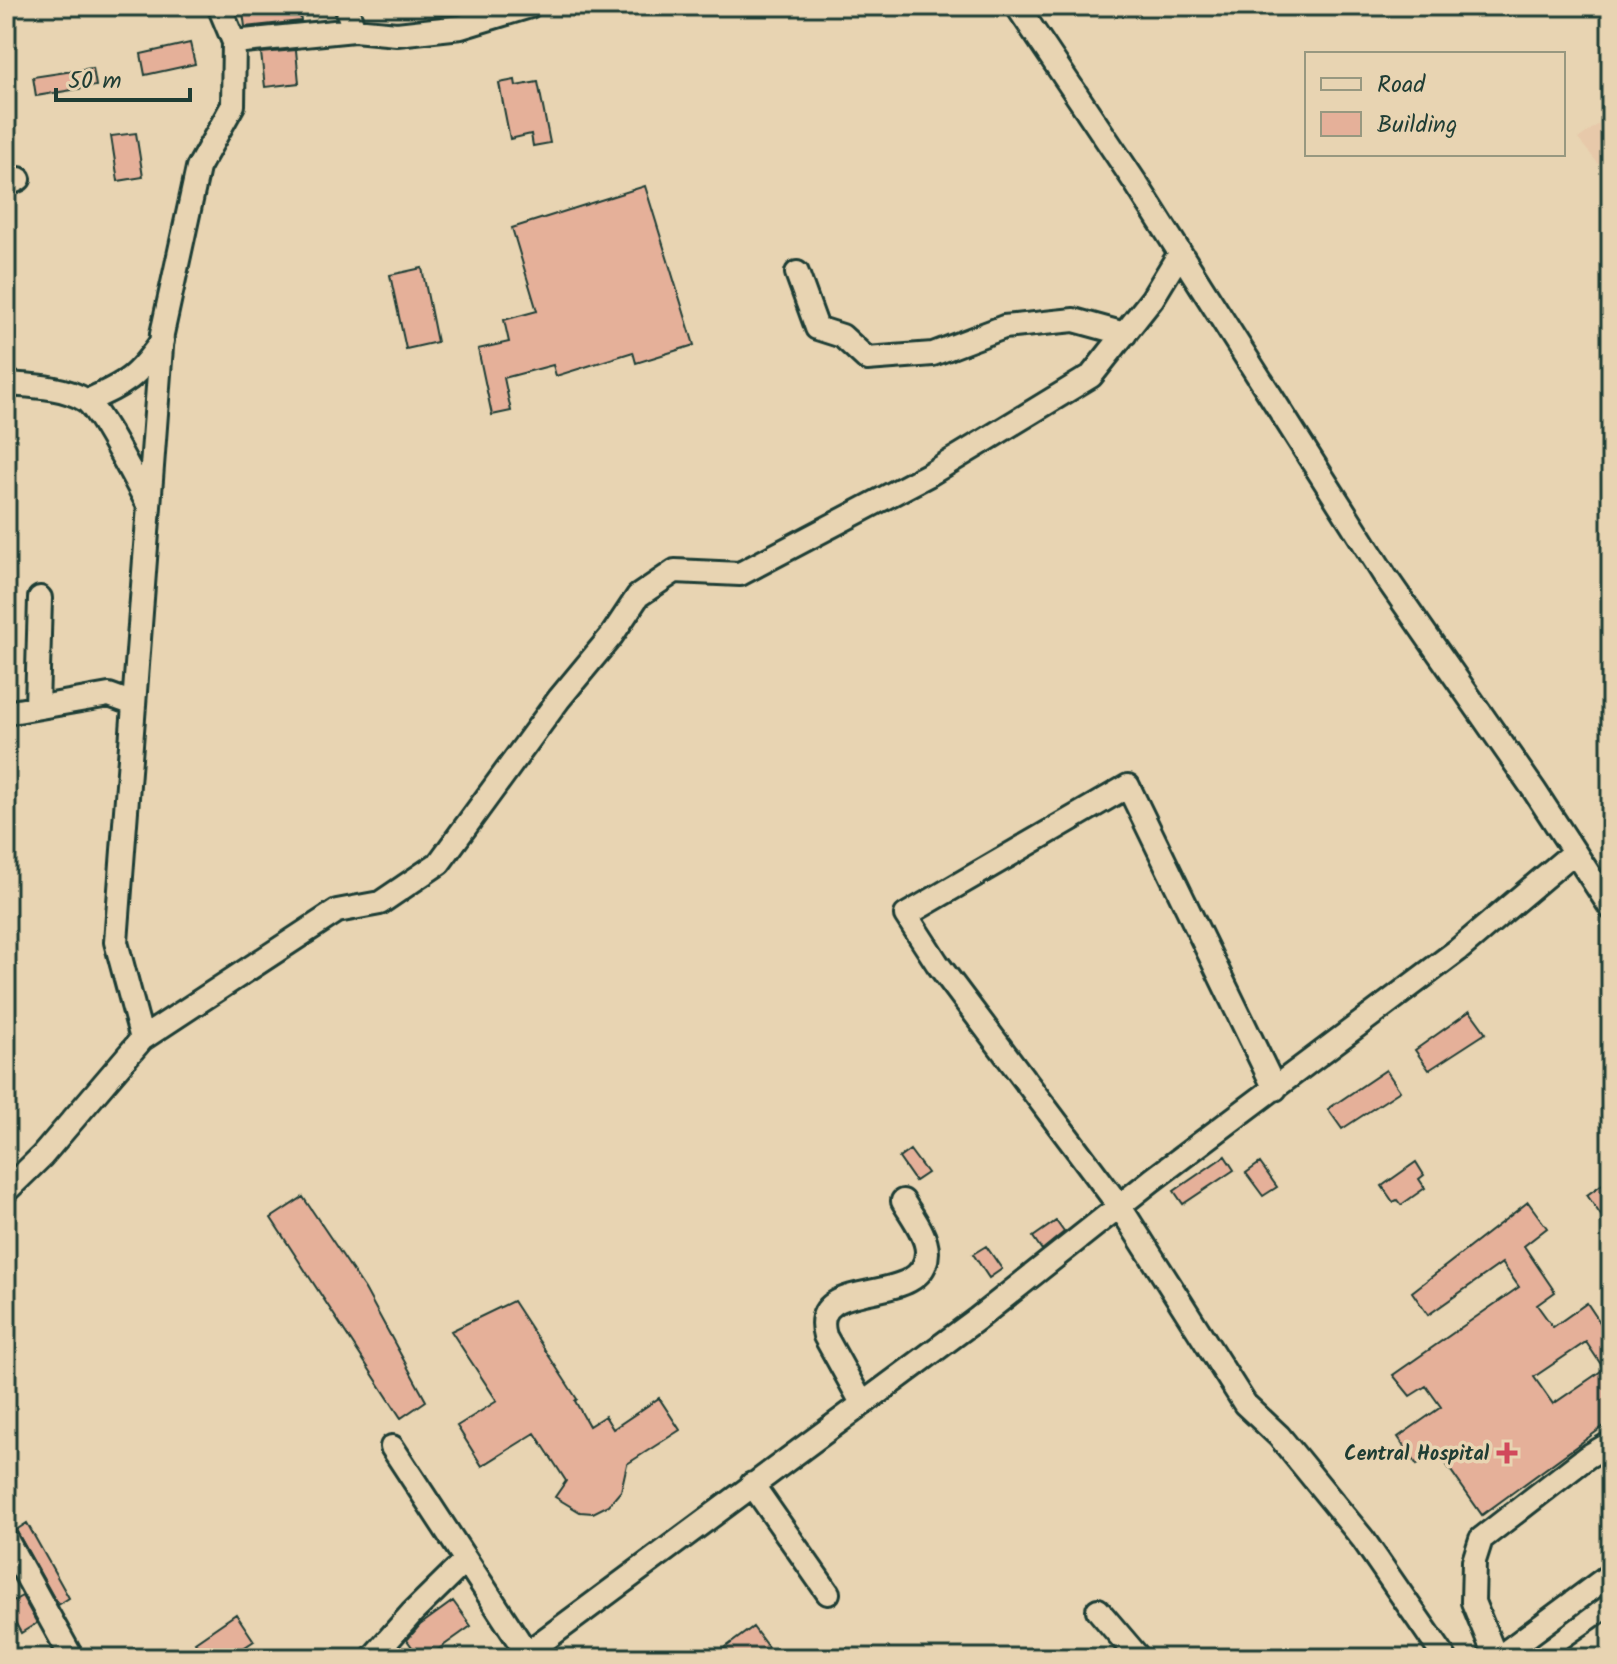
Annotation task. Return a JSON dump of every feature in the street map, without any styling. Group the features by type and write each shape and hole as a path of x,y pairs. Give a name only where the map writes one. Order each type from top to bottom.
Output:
{"street":[{"path":"142,1039 116,942 162,340 198,168 233,105 234,42 219,6"},
{"path":"346,6 354,30"},
{"path":"234,42 354,30 397,34 461,27 530,6"},
{"path":"1017,6 1180,253 1385,576 1534,790 1611,908"},
{"path":"10,1178 42,1156 142,1039 337,911 380,903 439,863 559,699 612,635 638,596 675,571 740,574 928,475 1091,376 1152,299 1180,253"},
{"path":"797,273 817,328 842,336 867,359 933,354 1004,327 1074,320 1125,334"},
{"path":"87,401 120,386 142,369 162,340"},
{"path":"6,384 64,392 87,401 149,506"},
{"path":"37,707 40,598"},
{"path":"6,713 109,695 134,704"},
{"path":"1275,1089 1128,786 906,915 937,963 1120,1207 1245,1404 1279,1436 1363,1539 1445,1658"},
{"path":"392,1447 528,1656 752,1484 977,1319 1458,950 1574,852"},
{"path":"862,1403 825,1336 823,1316 833,1305 851,1294 888,1290 902,1285 923,1266 927,1251 903,1201"},
{"path":"1611,1443 1587,1457 1481,1539 1474,1561 1473,1602 1497,1658 1611,1574"},
{"path":"752,1484 828,1593"},
{"path":"6,1539 72,1658"},
{"path":"372,1658 466,1560"},
{"path":"1098,1610 1139,1658"},
{"path":"1575,1658 1611,1633"}],"shaded area":[{"path":"1611,115 1611,179 1578,139"}],"building":[{"path":"299,6 301,21 245,27 243,12"},
{"path":"190,43 195,64 145,75 141,54"},
{"path":"296,50 299,83 265,87 261,53"},
{"path":"93,68 96,86 36,96 33,77"},
{"path":"515,80 516,86 538,82 550,143 533,146 531,134 510,139 499,83"},
{"path":"136,133 143,177 118,181 111,136"},
{"path":"645,186 694,345 636,363 633,352 556,376 553,365 504,378 511,411 492,415 478,349 509,342 504,320 537,311 512,228"},
{"path":"422,268 437,342 406,349 390,275"},
{"path":"1470,1011 1486,1033 1429,1070 1415,1050"},
{"path":"1386,1070 1400,1091 1342,1129 1328,1109"},
{"path":"910,1150 927,1173 915,1181 899,1158"},
{"path":"1225,1156 1234,1170 1183,1204 1174,1191"},
{"path":"1416,1162 1424,1175 1419,1179 1425,1188 1401,1205 1397,1200 1393,1202 1382,1186"},
{"path":"1260,1163 1277,1187 1263,1196 1246,1173"},
{"path":"1611,1178 1611,1230 1587,1195"},
{"path":"303,1197 365,1289 426,1401 401,1418 271,1218"},
{"path":"1528,1202 1547,1228 1524,1246 1555,1292 1537,1305 1553,1327 1587,1303 1603,1327 1611,1322 1611,1421 1482,1515 1437,1451 1417,1465 1398,1437 1441,1407 1426,1386 1410,1396 1393,1375 1519,1287 1502,1263 1428,1315 1412,1292","holes":["1586,1342 1604,1369 1553,1404 1534,1377"]},
{"path":"1056,1221 1064,1232 1042,1250 1033,1237"},
{"path":"986,1246 1002,1269 989,1278 973,1254"},
{"path":"513,1301 577,1399 575,1401 589,1426 605,1416 613,1429 659,1398 680,1430 627,1464 621,1491 609,1505 593,1513 580,1512 555,1497 566,1481 535,1433 482,1466 457,1426 497,1401 451,1331"},
{"path":"27,1523 69,1598 58,1605 16,1530"},
{"path":"22,1596 37,1623 21,1633 6,1605"},
{"path":"453,1601 471,1626 426,1658 420,1658 407,1640 420,1625"},
{"path":"236,1614 254,1641 228,1658 205,1658 195,1642"},
{"path":"753,1627 776,1658 711,1658"}],"place":[{"name":"Central Hospital","path":"1507,1453"}]}
